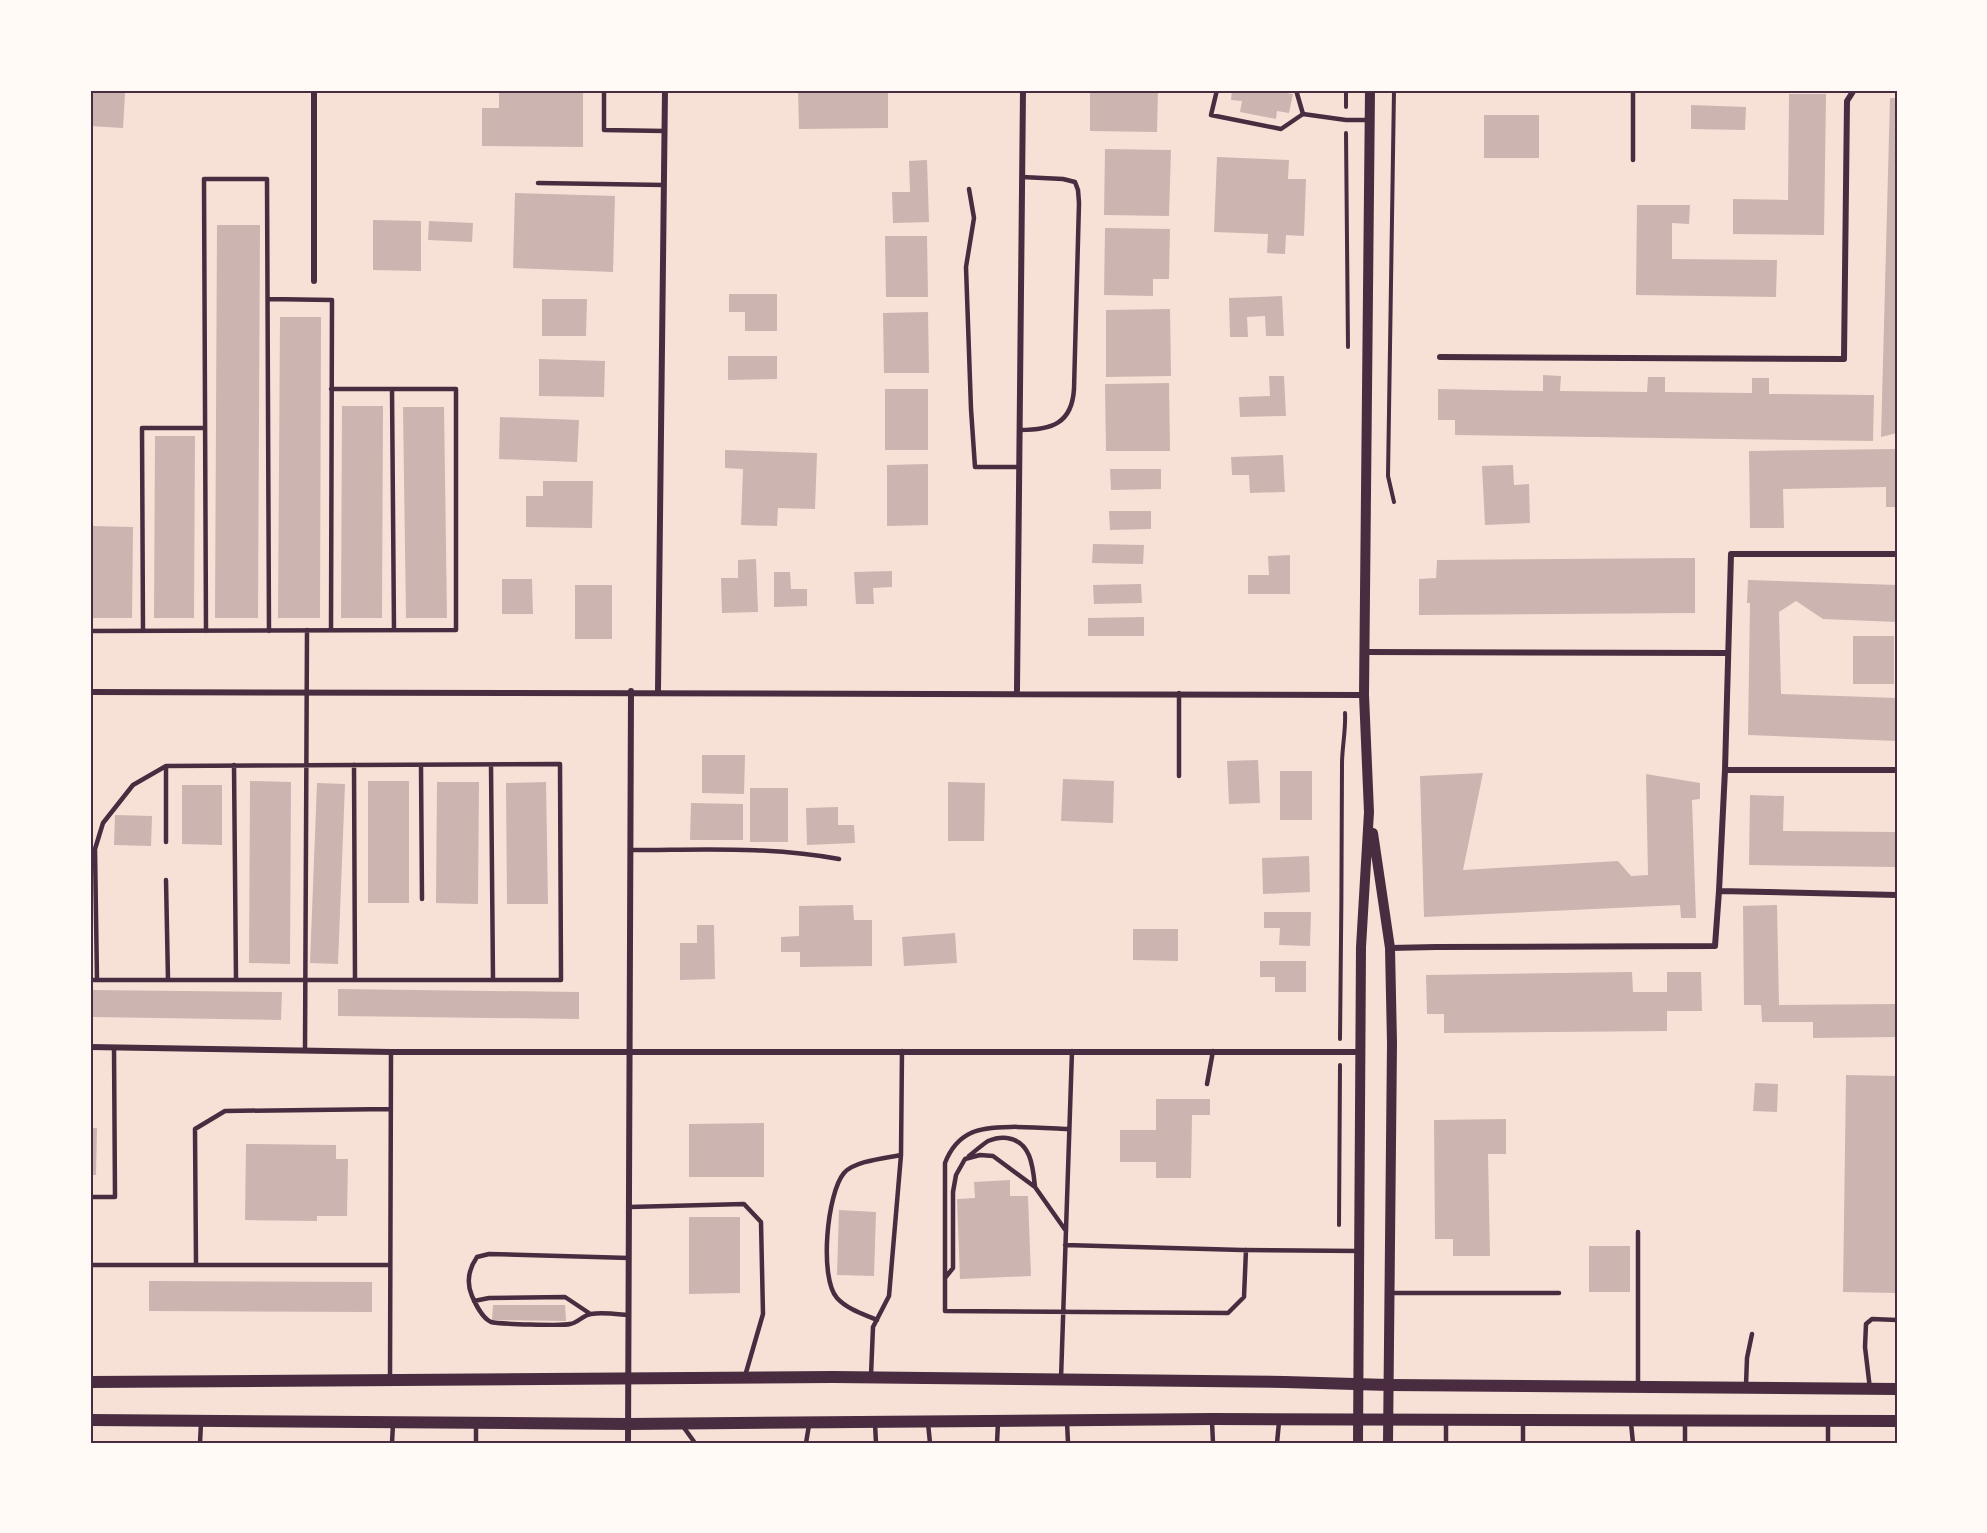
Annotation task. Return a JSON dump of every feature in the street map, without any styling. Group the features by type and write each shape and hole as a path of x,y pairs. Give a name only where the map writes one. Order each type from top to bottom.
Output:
{"main road":[{"path":"90,1382 871,1378 1897,1389"},
{"path":"90,1420 628,1424 1212,1419 1897,1421"}],"street":[{"path":"314,90 314,281"},
{"path":"658,690 665,90"},
{"path":"1017,690 1023,90"},
{"path":"1370,90 1364,695 1370,812 1390,948 1392,1043 1388,1443"},
{"path":"1440,357 1844,359 1847,101 1854,90"},
{"path":"1390,948 1714,946 1725,770 1731,554 1897,554"},
{"path":"1365,652 1728,653"},
{"path":"90,692 1017,690 1364,695"},
{"path":"628,1443 631,691"},
{"path":"1725,770 1897,770"},
{"path":"1358,1443 1361,946 1370,812"},
{"path":"1719,891 1897,895"},
{"path":"90,1047 391,1052 631,1050 1360,1052"}],"lane":[{"path":"604,90 604,130 665,131"},
{"path":"1217,90 1211,115 1281,129 1303,114 1346,120 1370,120"},
{"path":"1296,90 1303,114"},
{"path":"1633,160 1634,90"},
{"path":"1020,430 1047,428 1067,416 1072,408 1079,203 1075,182 1063,179 1022,177"},
{"path":"206,631 204,179 267,179 269,631"},
{"path":"538,183 664,185"},
{"path":"969,189 974,218 966,267 975,467 1019,467"},
{"path":"268,299 332,300 331,630"},
{"path":"90,631 456,630 456,389 331,389"},
{"path":"392,389 394,630"},
{"path":"142,631 142,428 205,428"},
{"path":"305,1050 307,630"},
{"path":"1179,693 1179,776"},
{"path":"90,980 97,980 168,980 236,980 306,980 355,980 493,980 561,980 560,764 166,766 133,784 103,823 93,849 97,980"},
{"path":"234,765 236,980"},
{"path":"354,765 355,980"},
{"path":"421,765 422,899"},
{"path":"491,765 493,980"},
{"path":"166,766 166,842"},
{"path":"631,850 768,850 814,854 839,859"},
{"path":"166,880 168,980"},
{"path":"90,1197 115,1197 114,1048"},
{"path":"871,1378 873,1328 889,1296 901,1155 902,1051"},
{"path":"1061,1379 1072,1051"},
{"path":"1207,1084 1213,1051"},
{"path":"390,1380 391,1052"},
{"path":"196,1264 195,1128 225,1111 390,1109"},
{"path":"1068,1129 1000,1127 972,1132 951,1148 945,1163 945,1311 1228,1313 1244,1297 1246,1250"},
{"path":"945,1278 953,1268 953,1192 956,1175 965,1159 988,1141 1003,1137 1014,1139 1024,1145 1032,1162 1035,1187"},
{"path":"877,1320 848,1307 831,1288 827,1273 827,1231 836,1190 844,1173 862,1163 901,1155"},
{"path":"965,1159 980,1155 993,1156 1035,1187 1066,1231"},
{"path":"629,1207 744,1204 761,1222 763,1314 745,1378"},
{"path":"1638,1232 1638,1387"},
{"path":"1065,1245 1359,1251"},
{"path":"628,1258 499,1254 477,1257 470,1267 468,1276 474,1301 491,1322 571,1324 589,1314 628,1315"},
{"path":"90,1265 390,1265"},
{"path":"1389,1293 1559,1293"},
{"path":"474,1301 489,1298 565,1297 589,1314"},
{"path":"1870,1389 1865,1347 1866,1324 1872,1319 1897,1320"},
{"path":"1746,1388 1747,1358 1752,1334"},
{"path":"1212,1419 1213,1443"},
{"path":"1277,1443 1279,1419"},
{"path":"200,1443 201,1420"},
{"path":"927,1420 930,1443"},
{"path":"997,1443 998,1420"},
{"path":"1067,1420 1068,1443"},
{"path":"1446,1420 1446,1443"},
{"path":"1523,1420 1523,1443"},
{"path":"1631,1420 1633,1443"},
{"path":"1685,1420 1685,1443"},
{"path":"392,1443 393,1421"},
{"path":"875,1421 876,1443"},
{"path":"1828,1421 1828,1443"},
{"path":"476,1422 476,1443"},
{"path":"806,1443 810,1422"},
{"path":"680,1423 695,1443"}],"path":[{"path":"1346,90 1348,358"},
{"path":"1394,90 1388,476 1394,502"},
{"path":"1339,1225 1343,845 1341,760 1346,727 1345,713"}],"building":[{"path":"399,90 427,90 427,92 399,92"},
{"path":"499,90 583,90 583,147 482,146 482,108 499,108"},
{"path":"798,90 888,90 888,128 799,129"},
{"path":"1090,90 1158,90 1157,132 1090,131"},
{"path":"1232,90 1281,90 1280,92 1293,94 1289,113 1277,111 1276,119 1240,112 1242,101 1231,100"},
{"path":"90,91 125,93 123,128 90,126"},
{"path":"1789,94 1826,94 1824,235 1733,234 1733,199 1788,200"},
{"path":"1890,98 1897,98 1897,433 1881,437"},
{"path":"1691,105 1746,107 1745,130 1691,129"},
{"path":"1484,115 1539,115 1539,158 1484,158"},
{"path":"1105,149 1171,150 1169,216 1104,215"},
{"path":"1217,157 1289,160 1288,179 1306,179 1304,236 1286,235 1285,254 1267,253 1268,234 1214,232"},
{"path":"927,160 929,222 893,223 892,192 910,192 909,161"},
{"path":"515,193 615,196 613,272 513,268"},
{"path":"1637,205 1690,205 1689,224 1672,223 1672,259 1777,260 1776,297 1636,295"},
{"path":"373,220 421,221 421,271 373,270"},
{"path":"429,221 473,223 472,242 428,240"},
{"path":"217,225 260,225 258,618 215,618"},
{"path":"1105,228 1170,229 1169,279 1153,279 1153,296 1104,295"},
{"path":"885,236 927,236 928,297 886,297"},
{"path":"729,294 777,294 777,331 745,331 745,312 729,312"},
{"path":"1282,296 1284,336 1266,336 1265,316 1247,317 1248,337 1230,337 1229,298"},
{"path":"542,299 587,299 586,336 542,336"},
{"path":"1170,309 1171,376 1106,377 1106,310"},
{"path":"928,312 929,373 884,373 883,313"},
{"path":"280,317 321,317 320,618 278,618"},
{"path":"728,356 777,356 777,379 728,380"},
{"path":"539,359 605,361 604,397 539,396"},
{"path":"1543,375 1561,376 1560,391 1647,392 1648,377 1665,377 1665,392 1752,393 1752,378 1769,378 1769,394 1874,395 1873,441 1455,435 1455,420 1438,420 1438,389 1543,391"},
{"path":"1269,376 1284,376 1286,416 1240,417 1239,397 1270,396"},
{"path":"1169,383 1170,451 1106,451 1105,384"},
{"path":"885,389 928,389 928,450 885,450"},
{"path":"342,406 383,406 382,618 341,618"},
{"path":"403,407 444,407 447,618 406,618"},
{"path":"500,417 579,420 577,462 499,459"},
{"path":"155,436 195,436 194,618 154,618"},
{"path":"1897,449 1897,507 1886,507 1886,487 1783,489 1784,528 1750,528 1749,451"},
{"path":"725,450 817,453 815,509 778,508 777,526 741,525 743,469 725,468"},
{"path":"1283,455 1285,492 1250,493 1249,475 1232,475 1231,457"},
{"path":"928,464 928,525 887,526 887,465"},
{"path":"1513,465 1514,485 1529,484 1530,523 1485,525 1482,466"},
{"path":"1110,469 1161,469 1161,489 1111,490"},
{"path":"543,481 593,481 592,528 526,527 526,496 543,496"},
{"path":"1109,511 1151,511 1151,529 1110,530"},
{"path":"93,526 133,527 132,618 92,618"},
{"path":"1093,544 1144,545 1143,564 1092,563"},
{"path":"1290,555 1290,594 1248,594 1248,575 1269,575 1268,556"},
{"path":"1695,558 1695,613 1419,615 1419,579 1436,578 1437,560"},
{"path":"756,559 758,612 722,613 721,578 738,578 738,560"},
{"path":"892,571 892,587 873,588 874,604 856,604 854,572"},
{"path":"774,572 790,572 791,589 807,589 807,606 774,607"},
{"path":"502,579 532,579 533,614 502,614"},
{"path":"1748,580 1897,585 1897,622 1823,619 1796,601 1779,612 1781,694 1897,698 1897,741 1748,735 1750,603 1747,603"},
{"path":"1141,584 1142,603 1094,604 1093,585"},
{"path":"575,585 612,585 612,639 575,639"},
{"path":"1144,617 1144,636 1088,636 1088,618"},
{"path":"1853,636 1894,636 1894,684 1853,684"},
{"path":"702,755 745,755 744,794 702,793"},
{"path":"1258,760 1260,803 1229,804 1227,761"},
{"path":"1280,771 1312,771 1312,820 1280,820"},
{"path":"1483,773 1463,870 1618,861 1631,876 1648,875 1646,774 1700,783 1700,799 1692,800 1696,918 1681,918 1680,905 1424,917 1420,776"},
{"path":"1063,779 1114,781 1113,823 1061,821"},
{"path":"250,781 291,782 290,964 249,963"},
{"path":"368,781 409,781 409,903 368,903"},
{"path":"437,782 479,782 478,904 436,903"},
{"path":"546,782 548,904 507,904 506,783"},
{"path":"948,782 985,783 984,841 948,841"},
{"path":"317,783 345,784 338,964 310,963"},
{"path":"182,785 222,785 222,845 182,844"},
{"path":"750,788 788,788 788,842 750,842"},
{"path":"1750,795 1784,796 1783,831 1897,832 1897,867 1749,865"},
{"path":"691,803 743,804 743,840 690,840"},
{"path":"838,807 838,825 854,825 855,843 807,845 806,808"},
{"path":"115,815 152,816 151,846 114,845"},
{"path":"1309,856 1310,892 1263,894 1262,858"},
{"path":"853,905 854,920 872,920 872,966 800,967 800,952 781,952 781,937 799,936 799,906"},
{"path":"1777,905 1779,1005 1897,1004 1897,1037 1813,1038 1813,1022 1762,1022 1761,1005 1744,1005 1743,906"},
{"path":"1264,912 1311,912 1310,946 1279,945 1280,928 1264,928"},
{"path":"697,925 714,925 715,979 680,980 680,943 697,943"},
{"path":"1133,929 1178,929 1178,961 1133,960"},
{"path":"955,933 957,963 904,966 902,937"},
{"path":"1260,961 1306,961 1306,992 1275,992 1275,977 1260,977"},
{"path":"1632,972 1633,992 1667,992 1667,972 1701,972 1702,1011 1667,1011 1667,1031 1444,1033 1444,1014 1427,1014 1426,975"},
{"path":"338,989 579,992 579,1019 338,1016"},
{"path":"90,990 282,992 281,1020 90,1017"},
{"path":"1846,1075 1897,1076 1896,1293 1843,1292"},
{"path":"1755,1083 1778,1084 1777,1112 1753,1111"},
{"path":"1156,1099 1210,1099 1210,1115 1192,1115 1191,1178 1156,1178 1156,1162 1120,1162 1120,1130 1156,1130"},
{"path":"1506,1119 1506,1154 1488,1154 1490,1256 1453,1256 1453,1239 1435,1239 1434,1120"},
{"path":"764,1123 764,1177 689,1177 689,1124"},
{"path":"90,1128 97,1128 96,1175 90,1175"},
{"path":"246,1144 336,1145 336,1159 348,1159 347,1216 317,1216 317,1221 245,1220"},
{"path":"1010,1180 1010,1196 1028,1196 1031,1276 960,1279 957,1199 975,1198 974,1182"},
{"path":"839,1210 876,1212 874,1276 837,1275"},
{"path":"689,1217 740,1217 740,1293 689,1294"},
{"path":"1589,1246 1630,1246 1630,1292 1589,1292"},
{"path":"149,1281 372,1282 372,1312 149,1311"},
{"path":"493,1305 565,1305 566,1321 492,1320"}]}
